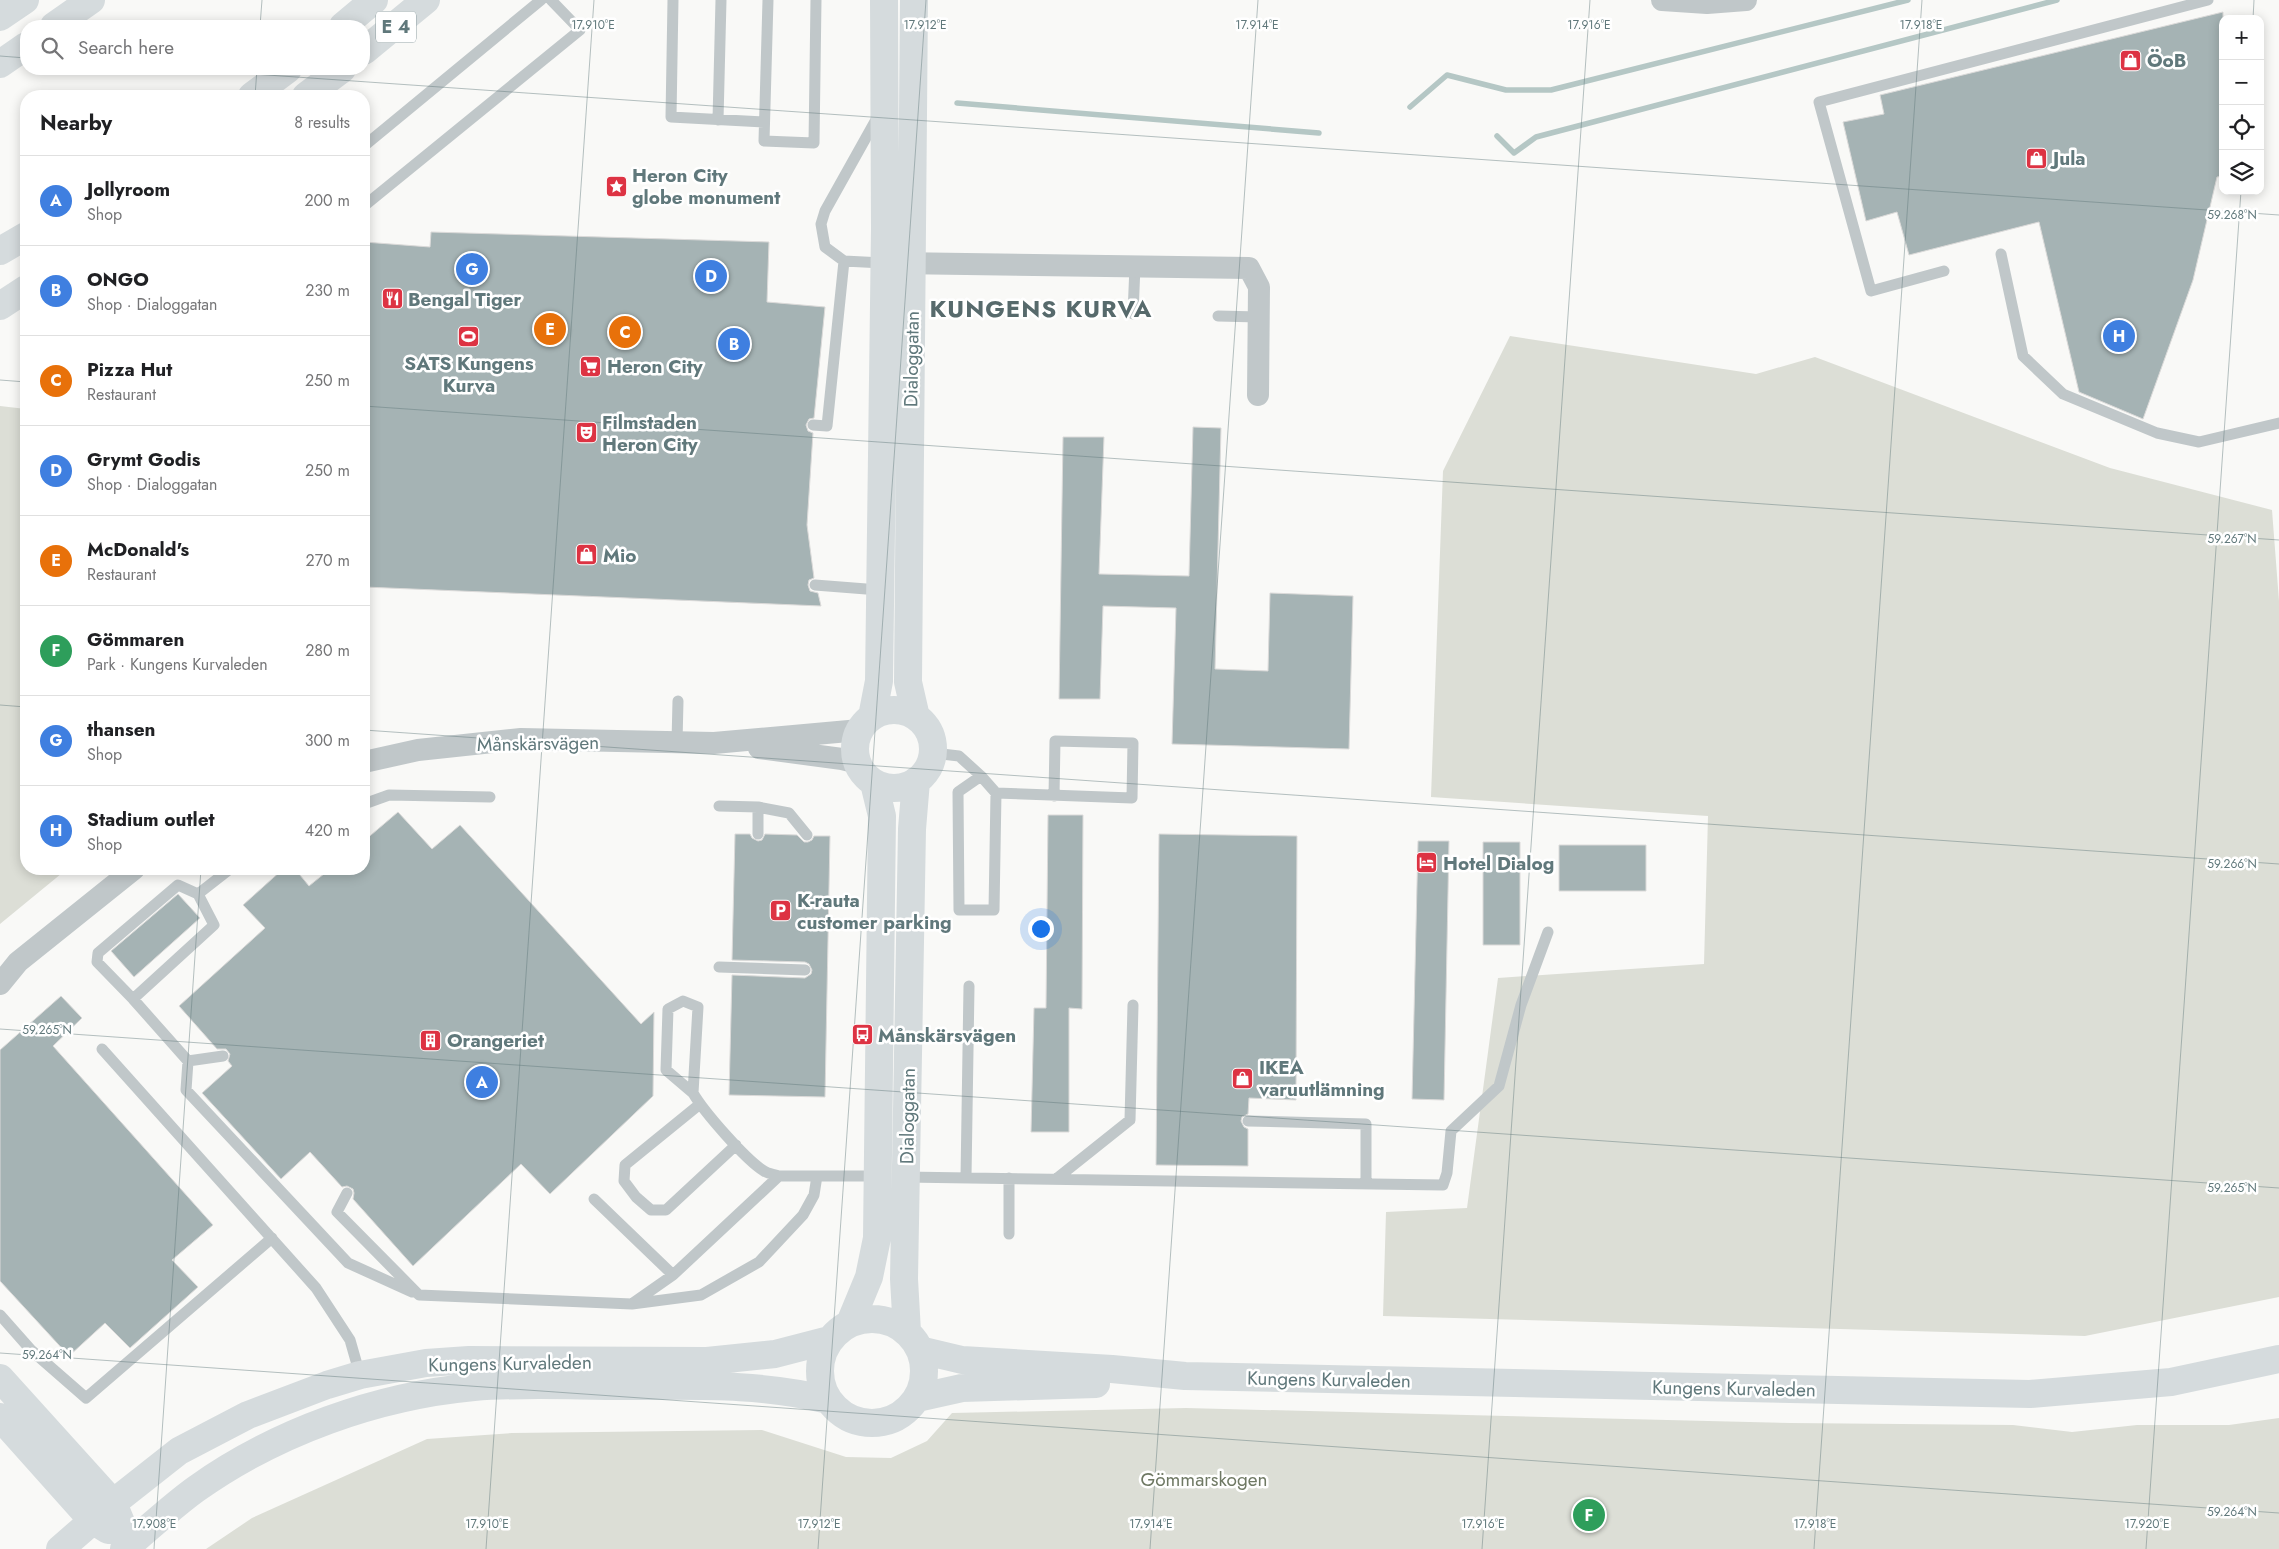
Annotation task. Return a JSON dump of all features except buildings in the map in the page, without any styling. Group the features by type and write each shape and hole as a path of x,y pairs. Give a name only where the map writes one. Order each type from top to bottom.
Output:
{"main road":[{"path":"0,17 25,0"},
{"path":"63,20 91,0"},
{"path":"350,20 374,0"},
{"name":"E 4","path":"370,46 426,0"},
{"name":"Dialoggatan","path":"866,724 879,681 884,0"},
{"name":"Dialoggatan","path":"914,0 908,682 916,718"},
{"path":"0,64 20,50"},
{"path":"260,90 280,75"},
{"path":"314,90 334,75"},
{"path":"0,251 20,239"},
{"path":"0,306 20,293"},
{"path":"890,711 908,713 916,718 926,727 932,739 932,753 928,769 916,781 903,787 888,788 866,773 855,752 856,740 866,724 890,711"},
{"name":"Dialoggatan","path":"866,773 882,816 892,1177 913,1341"},
{"name":"Dialoggatan","path":"839,1332 869,1277 892,1177 912,816 916,781"},
{"path":"864,1319 880,1319 894,1324 913,1341 924,1366 923,1382 917,1398 905,1411 890,1420 873,1423 855,1421 840,1413 828,1400 821,1385 819,1369 822,1354 839,1332 864,1319"},
{"name":"Kungens Kurvaleden","path":"60,1549 92,1520 179,1452 221,1428 288,1399 360,1375 426,1363 469,1360 707,1361 775,1354 839,1332"},
{"name":"Kungens Kurvaleden","path":"913,1341 962,1360 1112,1368 1185,1376 2030,1394 2171,1382 2279,1359"},
{"name":"Kungens Kurvaleden","path":"917,1398 962,1388 1112,1384 1185,1376"},
{"path":"0,1378 113,1503 127,1546"},
{"name":"Kungens Kurvaleden","path":"127,1546 196,1489 242,1460 277,1442 339,1417 433,1393 474,1387 516,1386 738,1386 777,1389 828,1400"},
{"path":"0,1418 92,1520 127,1546"}],"street":[{"path":"1662,0 1707,3 1746,0"},
{"path":"883,263 1249,268 1259,287 1258,395"},
{"name":"Månskärsvägen","path":"714,743 866,724"},
{"name":"Månskärsvägen","path":"370,761 418,750 521,739 677,742 714,743 842,759 866,773"},
{"path":"0,984 9,967 126,875"},
{"path":"0,993 9,967"}],"lane":[{"path":"370,141 541,0"},
{"path":"370,201 580,30 551,0"},
{"path":"673,0 671,117 764,122"},
{"path":"718,120 721,0"},
{"path":"768,0 764,141 814,143 816,0"},
{"path":"1944,271 1871,291 1819,102 2208,0"},
{"path":"883,263 844,261 825,247 821,224 825,211 884,105"},
{"path":"2001,254 2023,356 2063,394 2157,433 2199,442 2279,423"},
{"path":"814,425 827,426 844,261"},
{"path":"1133,314 1135,266"},
{"path":"1218,316 1259,317"},
{"path":"816,585 879,590"},
{"path":"677,742 678,701"},
{"path":"996,793 1054,796 1132,798 1133,743 1055,741 1054,796"},
{"path":"932,753 959,756 981,776 996,793 994,910 959,910 958,792 981,776"},
{"path":"370,802 389,796 490,797"},
{"path":"719,806 758,807 789,813 807,835"},
{"path":"758,807 758,834"},
{"path":"198,894 222,875"},
{"path":"133,999 214,925 198,894 178,885 98,953 97,962 188,1061 186,1090 348,1262 419,1295 632,1304 701,1295 759,1262 803,1215 814,1194 817,1176"},
{"path":"693,1093 698,1007 683,1001 668,1009 666,1070 693,1093 700,1104 736,1145 764,1171 779,1176 1443,1185 1447,1173 1451,1131 1499,1086 1521,1005 1548,932"},
{"path":"719,967 806,970"},
{"path":"966,1178 969,986"},
{"path":"1056,1179 1130,1120 1133,1006"},
{"path":"102,1049 316,1288 350,1340 360,1375"},
{"path":"188,1061 223,1056"},
{"path":"700,1104 626,1165 624,1181 636,1197 652,1210 666,1210 736,1145"},
{"path":"1248,1121 1366,1124 1366,1184"},
{"path":"632,1304 673,1275 779,1176"},
{"path":"1009,1178 1009,1234"},
{"path":"347,1193 337,1212 419,1295"},
{"path":"594,1199 673,1275"},
{"path":"0,1315 31,1350 86,1398 272,1238"}],"green space":[{"path":"1510,336 1756,374 1815,357 2110,468 2272,510 2279,601 2279,1297 2085,1336 1383,1316 1386,1212 1467,1208 1498,978 1704,964 1708,816 1431,797 1443,471"},
{"path":"0,406 20,408 20,875 60,875 0,924"},
{"name":"Gömmarskogen","path":"1186,1408 1790,1423 2013,1425 2072,1432 2137,1425 2229,1425 2279,1418 2279,1549 206,1549 252,1518 427,1439 512,1433 762,1430 846,1457 891,1458 927,1441 952,1413"}],"waterway":[{"path":"1410,107 1447,75 1506,90 1551,90 1908,0"},
{"path":"1497,136 1514,153 1536,137 2057,0"},
{"path":"957,103 1319,133"}],"place":[{"name":"ÖoB","path":"2131,60"},
{"name":"Jula","path":"2037,158"},
{"name":"Heron City globe monument","path":"616,186"},
{"name":"thansen","path":"472,269"},
{"name":"Grymt Godis","path":"711,276"},
{"name":"Bengal Tiger","path":"392,299"},
{"name":"McDonald's","path":"550,329"},
{"name":"Pizza Hut","path":"625,332"},
{"name":"Stadium outlet","path":"2119,336"},
{"name":"SATS Kungens Kurva","path":"469,337"},
{"name":"ONGO","path":"734,344"},
{"name":"Heron City","path":"591,366"},
{"name":"Filmstaden Heron City","path":"586,433"},
{"name":"Mio","path":"587,555"},
{"name":"Hotel Dialog","path":"1427,863"},
{"name":"K-rauta customer parking","path":"781,911"},
{"name":"Månskärsvägen","path":"862,1035"},
{"name":"Orangeriet","path":"431,1040"},
{"name":"IKEA varuutlämning","path":"1243,1078"},
{"name":"Jollyroom","path":"482,1082"},
{"name":"Gömmaren","path":"1589,1515"}],"district":[{"name":"KUNGENS KURVA","path":"1041,309"}]}
